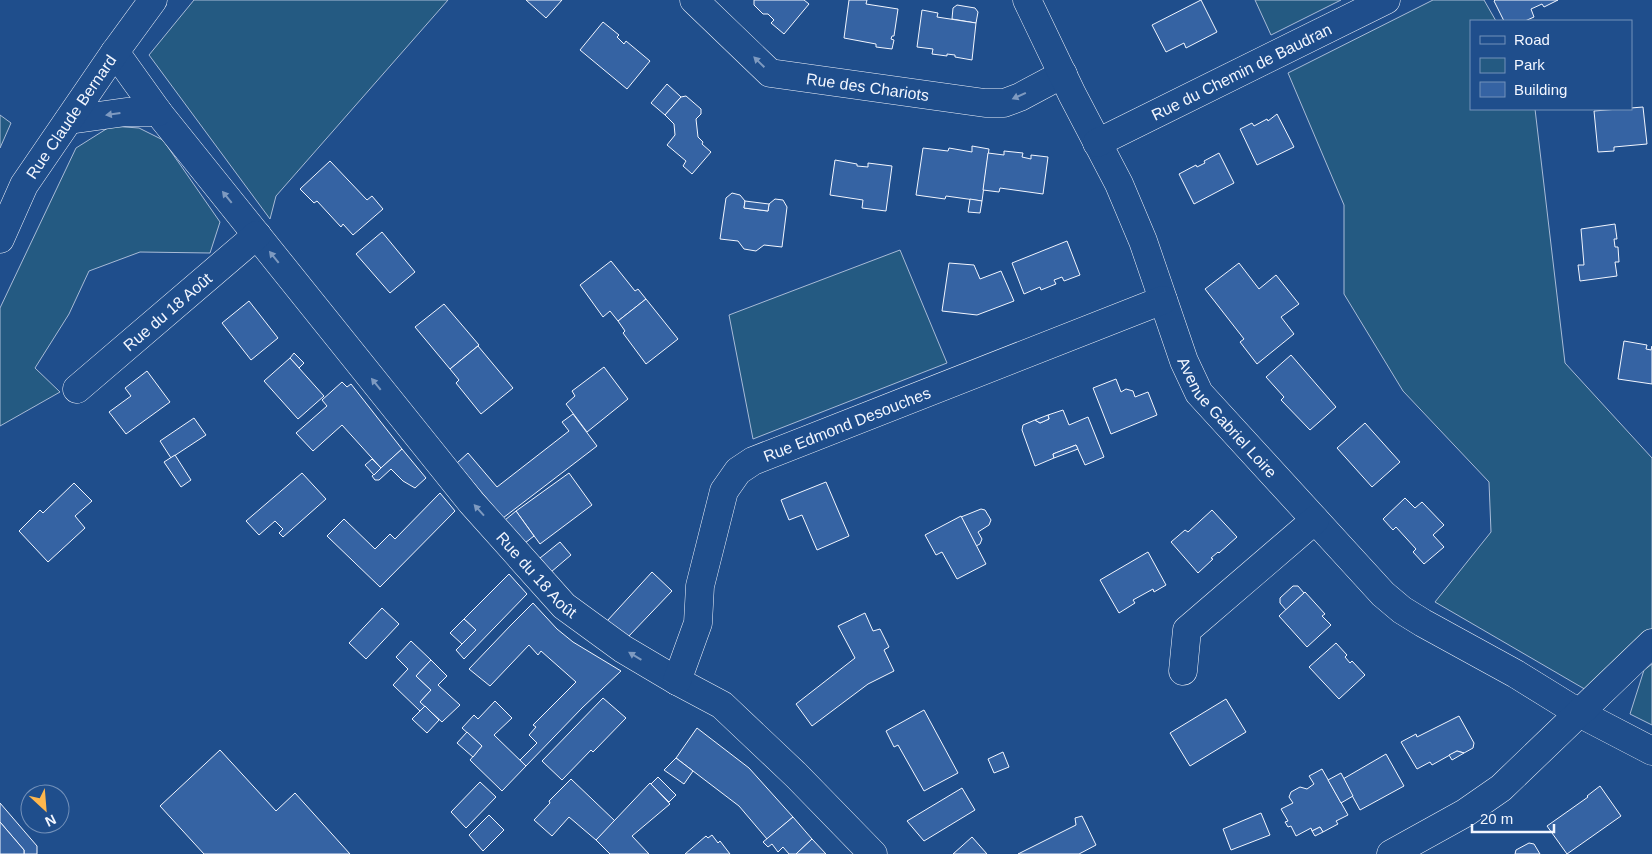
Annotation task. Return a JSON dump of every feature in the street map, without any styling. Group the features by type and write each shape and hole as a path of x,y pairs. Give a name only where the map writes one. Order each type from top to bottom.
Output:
{"street":[{"name":"Rue Claude Bernard","path":"0,239 24,186 115,52 153,0"},
{"name":"Rue des Chariots","path":"694,0 770,73 985,103 1004,103 1020,97 1063,74"},
{"name":"Avenue Gabriel Loire","path":"1027,0 1119,184 1143,241 1184,361 1199,392 1382,594 1402,610 1516,674 1579,713 1652,751"},
{"name":"Rue du Chemin de Baudran","path":"1097,143 1386,0"},
{"name":"Rue du 18 Août","path":"115,52 158,112 471,502 564,606 623,649 722,705 796,775 873,854"},
{"path":"69,120 126,112 158,112"},
{"name":"Rue du 18 Août","path":"77,389 257,235"},
{"name":"Rue Edmond Desouches","path":"677,681 698,622 700,586 724,491 738,471 753,461 1163,300"},
{"path":"1183,671 1187,630 1315,520"},
{"path":"1391,854 1465,813 1501,788 1652,643"}],"green space":[{"path":"194,0 448,0 276,196 270,219 149,55"},
{"path":"1255,0 1341,0 1271,35"},
{"path":"1433,0 1484,0 1495,20 1470,20 1470,110 1535,110 1565,363 1652,458 1652,629 1588,691 1435,602 1491,532 1489,482 1403,391 1344,294 1344,205 1288,73"},
{"path":"0,115 11,123 0,148"},
{"path":"111,126 139,128 163,140 220,222 210,253 140,252 89,271 69,314 35,368 60,392 0,426 0,308 76,148"},
{"path":"900,250 947,363 753,439 729,315"},
{"path":"1652,664 1652,725 1630,714 1644,670"}],"building":[{"path":"526,0 562,0 546,18"},
{"path":"754,0 804,0 809,4 784,34 771,23 774,20 768,14 763,14 754,5"},
{"path":"849,0 867,0 866,4 898,9 894,36 891,39 894,40 892,49 876,47 876,44 844,38"},
{"path":"1201,0 1217,32 1186,48 1184,43 1166,52 1152,25"},
{"path":"1558,0 1544,7 1542,4 1531,9 1534,17 1527,20 1504,20 1494,1"},
{"path":"957,5 975,8 978,12 976,23 952,19 953,8"},
{"path":"922,10 938,13 937,17 976,23 972,60 955,57 955,55 932,54 933,49 917,47"},
{"path":"603,22 619,35 617,37 624,44 626,41 650,61 627,89 580,50"},
{"path":"667,84 681,97 665,115 651,103"},
{"path":"686,96 701,109 701,114 696,119 698,137 703,142 702,144 711,152 692,174 683,166 686,161 667,145 675,135 674,124 665,115 681,97"},
{"path":"1643,107 1647,144 1614,147 1614,151 1598,152 1594,111 1632,110 1632,108"},
{"path":"1277,114 1294,147 1257,165 1240,129 1252,123 1254,126 1267,119 1268,121"},
{"path":"972,146 989,149 982,201 946,196 945,199 916,195 923,148 948,151 949,148 972,152"},
{"path":"1004,151 1023,153 1022,157 1031,159 1031,155 1048,157 1043,194 1000,188 999,192 983,190 988,153 1004,155"},
{"path":"1219,153 1234,183 1194,204 1179,174 1196,165 1197,167 1205,163 1204,161"},
{"path":"835,160 857,164 857,166 868,167 868,163 892,166 886,211 862,208 863,200 830,195"},
{"path":"330,161 367,200 372,196 383,209 353,235 343,224 341,227 317,201 314,203 300,189"},
{"path":"732,193 740,195 745,201 744,208 768,211 769,204 775,199 783,200 787,207 782,247 764,245 756,251 744,249 738,241 720,239 726,198"},
{"path":"970,199 982,201 980,213 968,212"},
{"path":"745,201 769,204 768,211 744,208"},
{"path":"1615,224 1617,239 1614,239 1615,247 1618,247 1619,262 1615,262 1617,276 1580,281 1578,265 1584,265 1581,229"},
{"path":"382,232 415,272 390,293 356,254"},
{"path":"1067,241 1080,275 1064,281 1062,277 1054,280 1056,284 1041,290 1040,287 1024,294 1012,263"},
{"path":"611,261 635,291 638,289 646,299 618,321 610,311 603,317 580,285"},
{"path":"949,263 974,265 980,279 1001,271 1014,301 977,315 942,311"},
{"path":"1239,263 1259,289 1276,275 1299,304 1281,317 1294,334 1257,364 1240,342 1244,339 1205,289"},
{"path":"646,299 678,339 646,364 623,333 625,331 618,321"},
{"path":"249,301 278,338 251,360 222,323"},
{"path":"444,304 479,345 450,369 415,327"},
{"path":"1624,341 1647,345 1646,349 1651,350 1652,346 1652,384 1618,379"},
{"path":"478,346 513,388 481,414 456,383 459,380 450,369"},
{"path":"294,353 304,363 299,368 290,358"},
{"path":"1291,355 1336,407 1310,430 1281,400 1284,397 1266,377"},
{"path":"290,358 324,396 298,419 264,381"},
{"path":"604,367 628,399 587,432 566,404 575,396 572,391"},
{"path":"147,371 170,402 126,434 109,412 131,396 125,388"},
{"path":"1116,379 1121,392 1126,389 1133,391 1135,397 1148,392 1157,415 1111,434 1093,388"},
{"path":"342,382 347,387 351,384 402,449 381,468 342,425 313,451 296,433 327,406 322,400"},
{"path":"1063,410 1069,425 1088,417 1104,457 1085,465 1076,445 1053,454 1054,458 1035,466 1022,430 1023,425 1035,420 1040,423 1049,419 1048,415"},
{"path":"573,414 597,446 503,518 457,463 468,453 497,487 569,431 562,422"},
{"path":"1048,415 1049,419 1040,423 1035,420"},
{"path":"194,418 206,435 171,458 160,441"},
{"path":"1365,423 1400,462 1372,487 1337,448"},
{"path":"1076,445 1078,449 1054,458 1053,454"},
{"path":"402,449 426,478 415,488 403,481 391,469 379,480 375,480 372,476"},
{"path":"175,455 191,480 181,487 164,462"},
{"path":"372,459 381,468 374,475 365,465"},
{"path":"302,473 326,499 283,537 279,533 283,529 275,521 259,535 246,521"},
{"path":"569,473 592,505 540,544 516,511"},
{"path":"826,482 849,536 817,550 802,515 789,520 781,500"},
{"path":"74,483 92,501 75,516 85,528 48,562 19,531 40,510 43,513"},
{"path":"440,493 455,511 380,587 327,536 344,519 375,549 390,534 395,539"},
{"path":"1405,498 1415,508 1422,502 1444,525 1433,535 1444,547 1424,564 1413,552 1416,549 1396,527 1393,530 1383,519"},
{"path":"981,509 985,510 991,520 989,525 978,532 982,539 980,544 976,546 961,517"},
{"path":"1212,510 1237,537 1211,558 1213,559 1198,573 1171,542 1185,530 1188,532"},
{"path":"516,511 534,536 525,543 505,520"},
{"path":"961,516 986,564 957,579 942,552 936,555 925,535"},
{"path":"560,542 571,555 551,572 540,558"},
{"path":"1148,552 1166,585 1154,592 1153,589 1133,600 1135,603 1119,613 1100,580"},
{"path":"652,572 672,591 628,637 607,621"},
{"path":"509,574 527,594 464,659 456,650 476,630 464,619"},
{"path":"1293,586 1298,586 1304,593 1286,610 1280,603 1280,598"},
{"path":"1305,592 1325,614 1322,616 1331,625 1307,647 1279,616"},
{"path":"533,603 557,629 573,642 621,671 526,766 520,760 537,743 529,735 536,727 533,725 576,682 541,651 538,655 529,645 490,686 469,669"},
{"path":"382,608 399,624 366,659 349,643"},
{"path":"865,613 873,631 880,629 889,647 884,650 894,671 868,684 812,726 796,704 855,658 838,626"},
{"path":"464,619 476,630 462,644 450,633"},
{"path":"411,641 431,660 416,676 431,690 420,702 425,706 420,711 393,685 408,669 396,657"},
{"path":"1336,643 1347,655 1345,657 1350,663 1352,661 1365,675 1339,699 1309,667"},
{"path":"431,660 447,676 438,685 460,705 442,722 420,702 431,690 416,676"},
{"path":"603,698 626,718 562,780 542,761"},
{"path":"1226,699 1246,732 1190,766 1170,733"},
{"path":"495,701 512,718 494,735 526,766 502,791 470,760 482,746 462,728 474,715 478,719"},
{"path":"425,706 439,720 427,733 412,719"},
{"path":"924,710 958,773 924,791 898,745 894,747 886,731"},
{"path":"1459,716 1474,743 1473,748 1464,753 1457,751 1432,765 1430,762 1417,769 1401,742 1416,734 1417,737"},
{"path":"697,728 749,768 793,817 767,839 739,806 676,758"},
{"path":"467,732 482,746 473,757 457,743"},
{"path":"220,750 276,811 295,793 350,854 204,854 160,806"},
{"path":"1457,751 1464,753 1452,760 1449,755"},
{"path":"1003,752 1009,767 994,773 988,759"},
{"path":"1386,754 1404,786 1360,810 1343,779"},
{"path":"676,758 693,771 684,784 664,770"},
{"path":"1322,769 1348,815 1336,821 1338,824 1323,832 1320,827 1312,831 1311,828 1296,836 1291,826 1288,827 1285,822 1288,821 1281,809 1293,803 1289,797 1291,792 1300,787 1307,789 1314,784 1309,776"},
{"path":"1341,773 1353,796 1341,803 1328,780"},
{"path":"658,777 676,795 669,802 651,784"},
{"path":"571,779 615,821 596,840 569,817 552,836 534,820 550,803 549,801"},
{"path":"480,782 496,797 466,828 451,812"},
{"path":"650,783 670,804 632,836 649,854 610,854 596,840"},
{"path":"1600,786 1621,816 1567,854 1547,826 1588,797"},
{"path":"962,788 975,810 924,841 907,821"},
{"path":"0,803 20,826 20,834 27,834 37,846 37,854 24,854 24,850 0,822"},
{"path":"1261,813 1270,835 1231,850 1223,829"},
{"path":"489,815 504,830 483,851 469,835"},
{"path":"1082,816 1096,845 1079,854 1018,854 1076,825 1075,818"},
{"path":"793,817 812,839 796,854 789,854 783,847 778,852 772,844 768,847 763,842"},
{"path":"0,822 24,850 24,854 0,854"},
{"path":"1320,827 1323,832 1315,836 1312,831"},
{"path":"712,835 718,843 720,841 730,854 685,854 706,836 708,838"},
{"path":"972,837 987,854 953,854"},
{"path":"812,839 826,854 796,854"},
{"path":"1529,843 1534,844 1540,854 1515,854 1516,850"}]}
